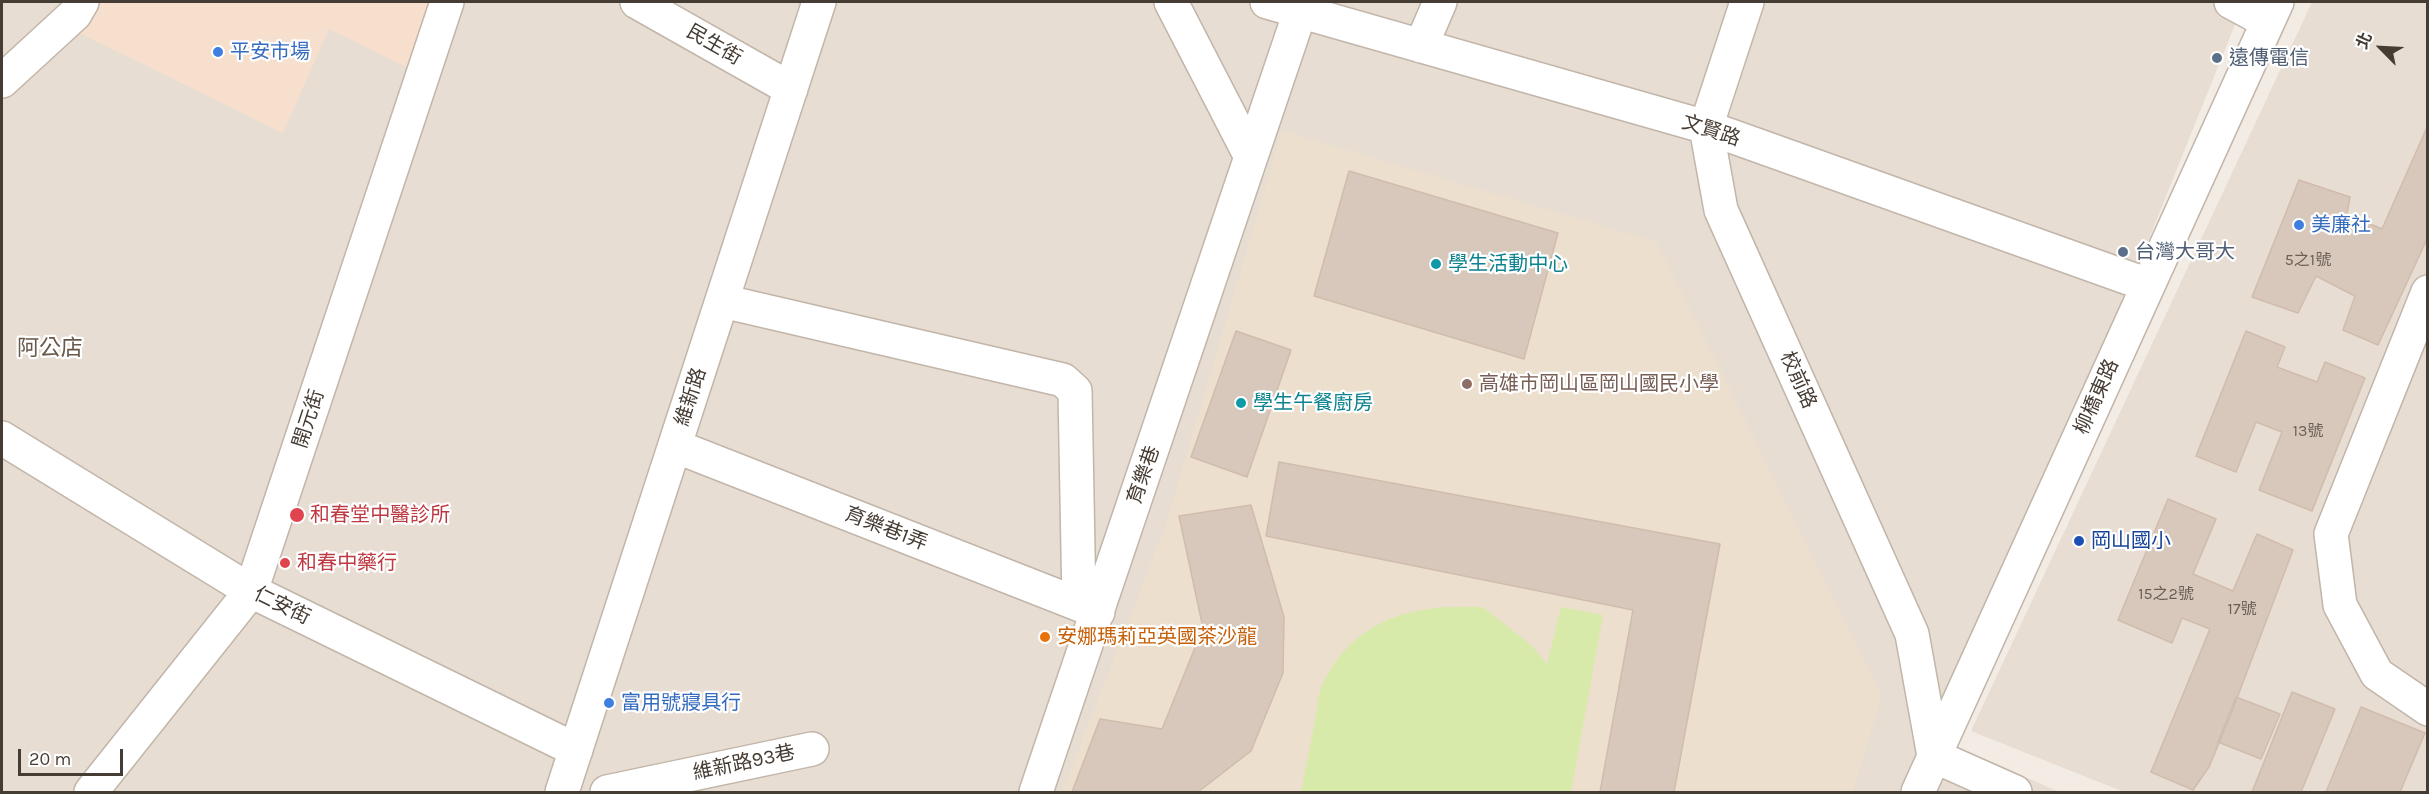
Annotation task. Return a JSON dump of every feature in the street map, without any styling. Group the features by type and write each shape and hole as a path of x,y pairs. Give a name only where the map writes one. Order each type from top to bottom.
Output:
{"street":[{"path":"2,81 75,14 82,2"},
{"name":"開元街","path":"91,792 251,591 447,2"},
{"name":"民生街","path":"637,2 791,89"},
{"name":"維新路","path":"562,792 819,2"},
{"path":"1171,2 1251,157"},
{"name":"文賢路","path":"1267,2 1706,128 2148,285"},
{"path":"1421,46 1440,2"},
{"name":"校前路","path":"1747,2 1706,128 1722,210 1912,634 1934,756"},
{"path":"2231,2 2272,12"},
{"name":"育樂巷","path":"1036,792 1088,608 1251,157 1300,12"},
{"name":"柳橋東路","path":"1918,792 2272,12"},
{"path":"2427,292 2420,324 2331,534 2340,605 2377,674 2427,709"},
{"path":"722,301 1064,380 1074,391 1088,608"},
{"name":"仁安街","path":"2,438 251,591 576,750"},
{"name":"育樂巷1弄","path":"675,446 1088,608"},
{"name":"維新路93巷","path":"606,792 812,749"},
{"path":"1934,756 2014,792"}],"shaded area":[{"path":"2,2 2244,2 1947,742 2059,792 2,792"},
{"name":"平安市場","path":"80,2 447,2 422,75 329,29 283,133 63,25"},
{"path":"2312,2 2427,2 2427,792 2124,792 1971,731"},
{"name":"高雄市岡山區岡山國民小學","path":"1282,131 1657,242 1882,695 1853,792 1062,792 1165,527"}],"green space":[{"path":"1451,607 1483,607 1532,646 1547,664 1561,607 1603,615 1571,792 1301,792 1320,690 1346,649 1360,636 1393,618 1411,612"}],"building":[{"path":"2428,125 2428,237 2378,345 2343,330 2355,296 2316,276 2298,313 2252,297 2299,180 2350,197 2347,214 2382,229"},
{"name":"學生活動中心","path":"1349,171 1558,233 1524,359 1314,296"},
{"name":"學生午餐廚房","path":"1236,331 1291,350 1247,477 1191,457"},
{"path":"2246,331 2285,347 2277,367 2317,382 2325,362 2365,378 2312,511 2259,490 2282,432 2256,422 2236,472 2196,456"},
{"path":"1279,462 1720,544 1674,792 1600,792 1633,610 1266,536"},
{"path":"2168,499 2216,519 2193,574 2233,591 2257,534 2293,550 2209,767 2193,790 2151,772 2210,629 2182,618 2172,643 2118,620"},
{"path":"1251,505 1284,617 1283,673 1251,751 1198,792 1072,792 1100,719 1162,729 1203,628 1179,516"},
{"path":"2292,692 2335,709 2301,792 2252,792"},
{"path":"2236,697 2280,714 2261,759 2218,742"},
{"path":"2361,707 2425,733 2400,792 2326,792"}],"place":[{"name":"平安市場","path":"218,52"},
{"name":"遠傳電信","path":"2217,58"},
{"name":"美廉社","path":"2299,225"},
{"name":"台灣大哥大","path":"2123,252"},
{"name":"學生活動中心","path":"1436,264"},
{"name":"高雄市岡山區岡山國民小學","path":"1467,384"},
{"name":"學生午餐廚房","path":"1241,403"},
{"name":"和春堂中醫診所","path":"297,515"},
{"name":"岡山國小","path":"2079,541"},
{"name":"和春中藥行","path":"285,563"},
{"name":"安娜瑪莉亞英國茶沙龍","path":"1045,637"},
{"name":"富用號寢具行","path":"609,703"}],"district":[{"name":"阿公店","path":"50,349"}]}
